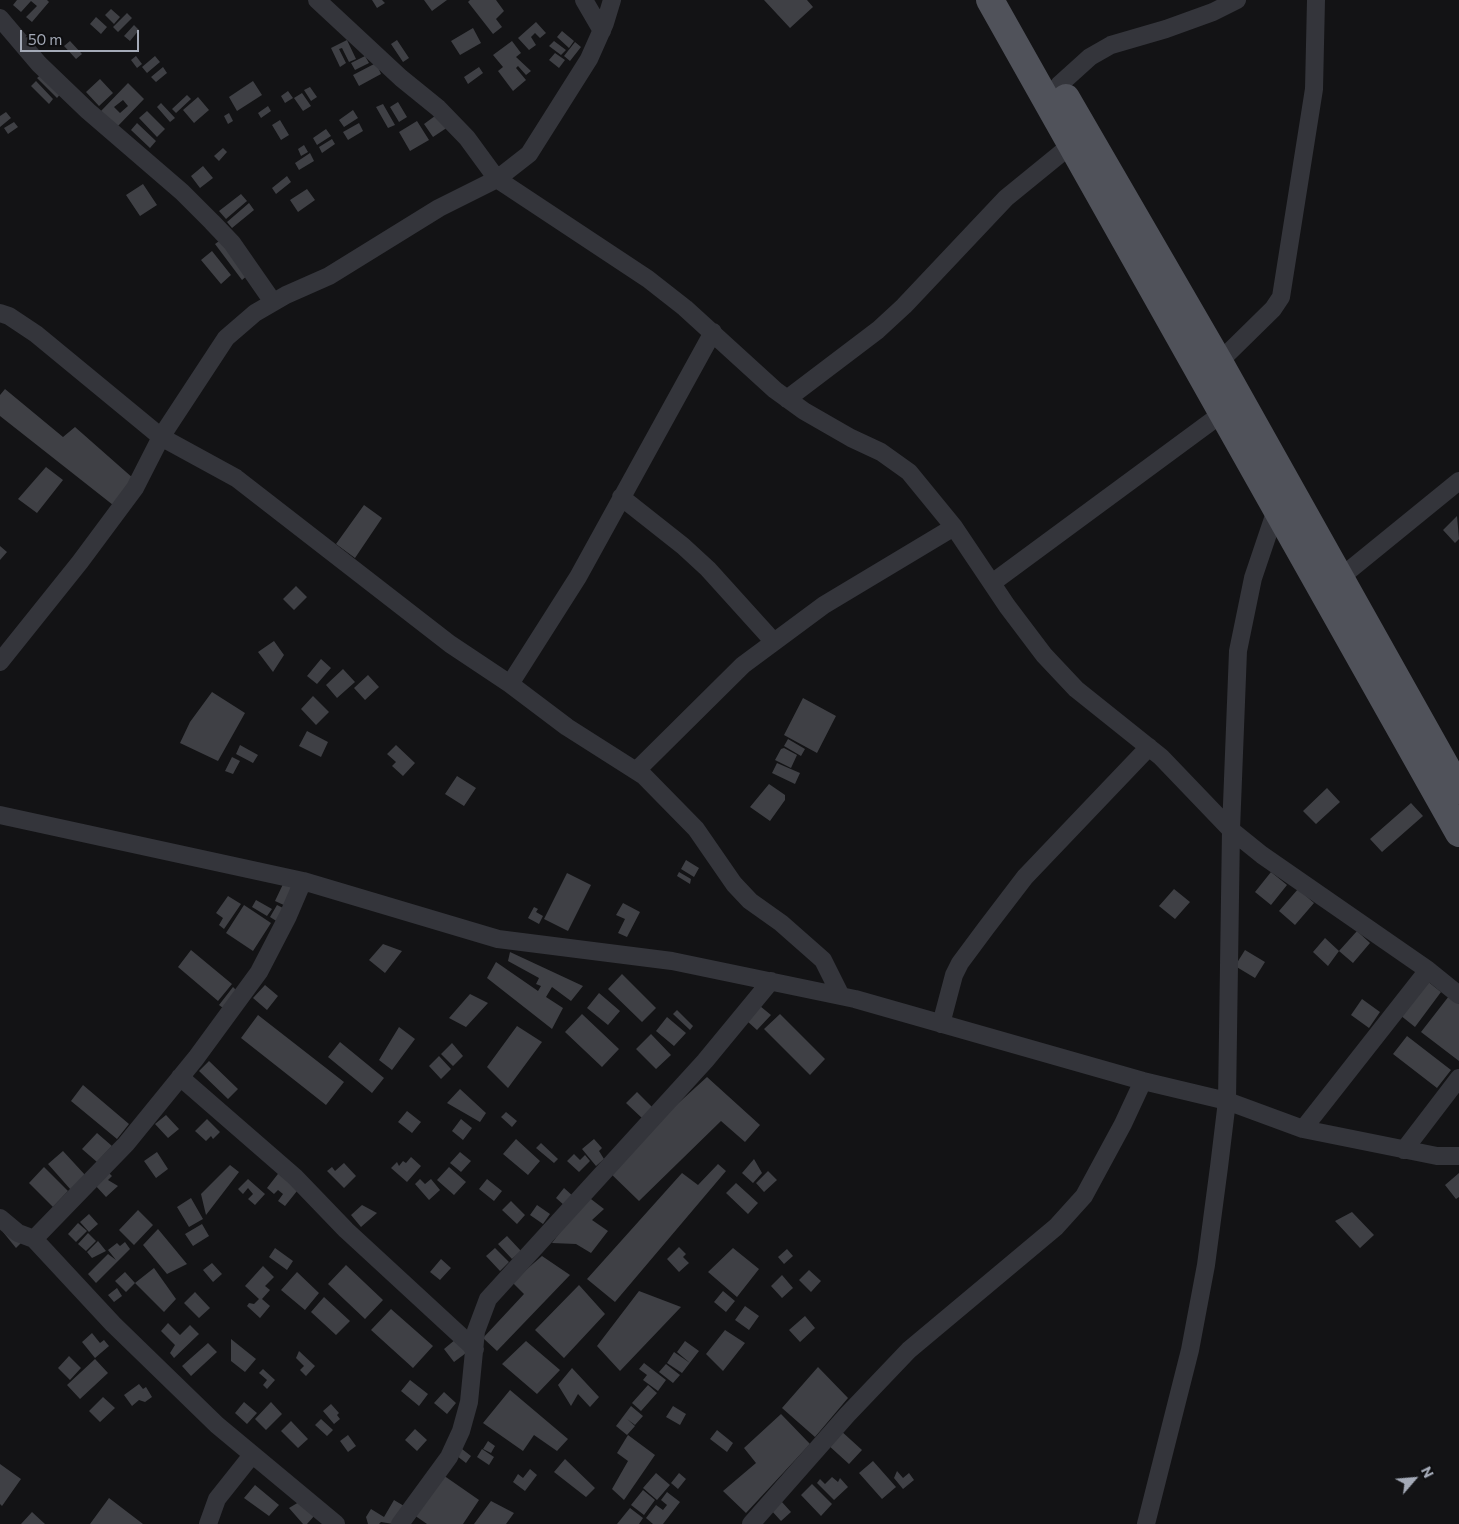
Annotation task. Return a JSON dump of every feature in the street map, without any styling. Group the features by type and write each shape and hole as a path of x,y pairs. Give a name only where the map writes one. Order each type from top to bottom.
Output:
{"main road":[{"path":"990,0 1278,507 1459,832"},
{"path":"1011,0 1341,577 1459,790"}],"street":[{"path":"317,0 401,78 438,108 467,138 497,178 648,279 712,332 745,364 787,399 851,438 895,460 909,472 954,527 1044,654 1076,689 1149,747 1231,830 1296,880 1428,970 1459,995"},
{"path":"584,0 602,31"},
{"path":"0,662 80,562 135,488 161,437 226,338 255,313 329,276 439,208 497,178 529,154 589,59 602,31 612,0"},
{"path":"1059,85 1090,57 1111,45 1166,29 1214,12 1237,0"},
{"path":"1219,362 1274,309 1280,297 1314,89 1316,0"},
{"path":"0,18 39,64 88,111 182,192 212,222 232,243 274,302"},
{"path":"787,399 885,324 1006,198 1071,145"},
{"path":"0,313 9,316 36,334 161,437 236,478 450,644 510,684 568,727 636,770 665,795 696,829 734,884 750,901 781,923 823,960 841,996"},
{"path":"510,684 578,577 712,332"},
{"path":"992,582 1224,412"},
{"path":"1341,577 1459,481"},
{"path":"621,497 683,546 708,569 774,642"},
{"path":"1146,1524 1190,1350 1206,1265 1227,1101 1231,830 1238,651 1253,578 1278,507"},
{"path":"636,770 743,665 824,605 954,527"},
{"path":"941,1024 954,975 960,962 1025,876 1149,747"},
{"path":"0,815 303,881 498,939 672,961 841,996 1142,1081 1227,1101 1303,1129 1437,1156 1459,1156"},
{"path":"34,1238 126,1144 180,1077 259,972 288,916 303,881"},
{"path":"1303,1129 1428,970"},
{"path":"400,1524 449,1457 461,1431 469,1402 476,1331 488,1299 496,1288 524,1262 557,1222 705,1061 771,982"},
{"path":"180,1077 295,1177 346,1230 475,1349"},
{"path":"1404,1150 1459,1078"},
{"path":"751,1524 847,1415 909,1350 1056,1227 1084,1196 1123,1124 1142,1081"},
{"path":"0,1218 18,1233 34,1238 113,1324 217,1425 336,1524"},
{"path":"208,1524 217,1499 252,1454"}],"building":[{"path":"17,0 47,0 49,2 32,22 26,17 37,6 31,1 21,12 13,5"},
{"path":"372,0 382,0 385,3 377,8"},
{"path":"424,0 447,0 432,11"},
{"path":"470,0 496,0 504,11 496,19 502,27 493,34 468,2"},
{"path":"764,0 807,0 813,7 790,28"},
{"path":"111,9 120,17 114,24 105,15"},
{"path":"127,13 132,18 118,32 113,27"},
{"path":"96,17 107,27 101,34 90,24"},
{"path":"536,22 546,33 540,38 535,33 531,37 536,45 529,50 518,38"},
{"path":"134,25 139,30 130,41 124,36"},
{"path":"473,28 481,43 460,55 451,41"},
{"path":"562,31 574,41 569,48 557,37"},
{"path":"347,40 356,59 349,62 342,48 339,49 346,63 340,67 331,48"},
{"path":"397,40 409,58 403,62 391,44"},
{"path":"70,41 82,54 76,59 64,46"},
{"path":"512,41 521,53 516,57 531,71 526,75 518,66 516,68 526,80 513,91 498,71 503,67 493,55"},
{"path":"554,41 566,50 561,55 549,46"},
{"path":"575,42 581,47 570,61 564,56"},
{"path":"555,53 565,60 559,68 549,60"},
{"path":"136,56 142,64 137,68 131,60"},
{"path":"155,56 160,62 147,73 142,67"},
{"path":"365,56 369,63 355,70 351,63"},
{"path":"376,63 381,74 359,86 353,75"},
{"path":"163,67 167,73 156,82 151,77"},
{"path":"479,67 483,73 468,84 464,77"},
{"path":"43,73 62,92 57,98 37,78"},
{"path":"100,79 113,93 99,106 86,92"},
{"path":"36,81 53,99 49,104 31,86"},
{"path":"253,81 262,95 237,111 229,97"},
{"path":"128,83 144,99 117,127 101,111","holes":["123,100 128,106 120,113 114,107"]},
{"path":"310,87 317,97 311,101 304,90"},
{"path":"288,91 293,98 285,103 281,96"},
{"path":"302,93 311,106 303,111 294,98"},
{"path":"187,95 191,99 176,113 172,109"},
{"path":"198,97 209,110 194,123 183,110"},
{"path":"398,102 407,117 399,122 390,107"},
{"path":"161,103 175,118 170,122 157,107"},
{"path":"383,104 395,125 388,128 376,107"},
{"path":"268,106 271,111 261,118 258,113"},
{"path":"353,110 358,118 344,127 339,120"},
{"path":"147,111 165,129 157,137 139,118"},
{"path":"6,112 11,118 0,127 0,116"},
{"path":"229,113 233,121 228,124 224,116"},
{"path":"439,113 448,127 433,137 424,124"},
{"path":"280,120 289,135 281,140 272,125"},
{"path":"417,121 429,140 410,151 399,132"},
{"path":"14,122 18,127 8,134 4,128"},
{"path":"137,123 156,141 150,148 131,130"},
{"path":"359,123 363,131 348,140 343,132"},
{"path":"326,129 331,136 317,145 313,138"},
{"path":"332,139 335,144 322,153 319,147"},
{"path":"304,145 308,152 301,156 298,149"},
{"path":"223,148 227,152 219,161 214,156"},
{"path":"310,153 314,161 299,170 295,163"},
{"path":"203,166 213,178 200,188 191,176"},
{"path":"287,176 291,182 276,194 272,188"},
{"path":"143,184 157,205 140,216 126,195"},
{"path":"307,189 315,200 298,212 290,200"},
{"path":"241,194 247,201 226,219 219,211"},
{"path":"249,203 254,210 232,228 227,222"},
{"path":"222,239 249,274 242,280 215,244"},
{"path":"212,251 231,275 221,284 201,260"},
{"path":"5,389 63,437 75,427 134,479 113,505 0,416 0,395"},
{"path":"46,467 63,480 37,513 18,499"},
{"path":"364,505 382,518 355,558 336,544"},
{"path":"1457,516 1459,539 1455,543 1443,530"},
{"path":"0,546 7,552 0,560"},
{"path":"296,586 307,597 294,610 283,599"},
{"path":"274,641 284,655 273,672 258,652"},
{"path":"321,659 331,668 317,684 307,676"},
{"path":"343,669 355,682 337,698 326,685"},
{"path":"368,675 379,687 365,700 354,688"},
{"path":"212,692 245,713 218,761 180,743 190,722"},
{"path":"313,696 329,712 316,725 301,709"},
{"path":"803,698 836,716 817,753 784,735"},
{"path":"307,731 328,742 321,757 299,746"},
{"path":"788,739 805,749 801,756 784,746"},
{"path":"240,745 258,755 253,763 236,754"},
{"path":"396,745 415,763 403,776 392,766 396,762 387,754"},
{"path":"784,748 797,755 791,768 775,760 781,749"},
{"path":"232,757 240,761 233,774 225,771"},
{"path":"777,763 800,773 795,784 772,773"},
{"path":"457,776 476,788 464,806 445,794"},
{"path":"769,784 785,795 785,800 770,821 750,807"},
{"path":"1327,788 1340,802 1316,824 1303,811"},
{"path":"1411,803 1423,816 1382,852 1370,839"},
{"path":"686,860 699,868 694,877 681,869"},
{"path":"679,872 691,879 690,884 677,876"},
{"path":"1271,872 1287,885 1271,905 1255,892"},
{"path":"567,873 591,885 568,931 544,919"},
{"path":"284,882 295,887 286,906 275,901"},
{"path":"1174,889 1190,902 1175,919 1159,906"},
{"path":"1298,889 1314,903 1295,925 1279,911"},
{"path":"228,896 241,904 224,929 219,925 223,918 216,913"},
{"path":"256,900 272,909 267,916 252,907"},
{"path":"623,903 640,912 627,937 618,933 625,919 616,915"},
{"path":"244,905 271,923 253,951 226,933"},
{"path":"277,905 285,909 278,922 270,917"},
{"path":"534,907 538,909 536,912 543,916 539,924 528,918"},
{"path":"1357,931 1370,943 1353,963 1339,951"},
{"path":"1325,938 1339,951 1328,966 1313,952"},
{"path":"383,944 402,951 385,973 369,960"},
{"path":"191,950 232,984 218,1001 178,967"},
{"path":"1245,950 1265,962 1255,978 1235,966"},
{"path":"510,952 583,986 571,1001 552,987 546,997 563,1008 552,1029 487,978 496,962 538,991 541,986 536,984 539,978 508,961"},
{"path":"622,974 656,1008 642,1022 608,989"},
{"path":"1426,980 1441,992 1415,1027 1400,1015"},
{"path":"265,985 278,996 267,1010 253,998"},
{"path":"233,987 237,991 223,1008 219,1005"},
{"path":"599,993 620,1011 608,1025 587,1008"},
{"path":"470,994 488,1003 466,1027 449,1018"},
{"path":"1449,996 1459,1004 1459,1061 1421,1032"},
{"path":"1362,999 1380,1012 1369,1028 1351,1015"},
{"path":"760,1006 771,1015 757,1030 747,1021"},
{"path":"677,1010 693,1026 690,1030 673,1014"},
{"path":"582,1014 619,1049 602,1067 565,1032"},
{"path":"780,1014 825,1059 810,1075 764,1029"},
{"path":"258,1015 344,1082 326,1105 241,1038"},
{"path":"667,1017 686,1033 674,1046 656,1031"},
{"path":"517,1026 542,1042 508,1088 487,1067"},
{"path":"399,1027 415,1039 392,1070 379,1060"},
{"path":"651,1034 671,1055 656,1069 636,1049"},
{"path":"1407,1036 1451,1070 1437,1088 1393,1054"},
{"path":"340,1042 384,1078 372,1093 328,1057"},
{"path":"452,1043 463,1056 453,1066 441,1054"},
{"path":"439,1056 451,1069 441,1079 429,1066"},
{"path":"209,1061 238,1089 228,1099 199,1071"},
{"path":"707,1077 760,1125 745,1142 721,1121 639,1201 606,1169"},
{"path":"83,1085 129,1124 117,1139 71,1101"},
{"path":"460,1089 486,1113 480,1122 447,1103"},
{"path":"637,1092 653,1108 643,1119 626,1103"},
{"path":"407,1111 421,1122 412,1133 398,1122"},
{"path":"506,1112 517,1121 512,1127 501,1117"},
{"path":"166,1115 179,1129 168,1138 155,1124"},
{"path":"207,1119 220,1132 213,1139 211,1136 206,1141 195,1131"},
{"path":"461,1119 472,1128 463,1140 452,1131"},
{"path":"97,1133 112,1146 97,1162 82,1149"},
{"path":"516,1139 540,1161 528,1175 503,1154"},
{"path":"594,1139 602,1148 599,1151 604,1159 596,1166 582,1149"},
{"path":"541,1143 558,1159 554,1163 536,1148"},
{"path":"63,1151 86,1176 71,1190 48,1164"},
{"path":"157,1152 168,1169 156,1178 144,1161"},
{"path":"460,1152 471,1161 461,1172 450,1163"},
{"path":"574,1154 580,1160 585,1155 590,1161 579,1172 567,1161"},
{"path":"411,1157 421,1166 407,1182 391,1168 397,1162 399,1166 403,1161 406,1163"},
{"path":"754,1159 762,1173 753,1183 742,1173"},
{"path":"344,1163 356,1176 344,1188 327,1171 332,1167 335,1171"},
{"path":"718,1164 726,1171 615,1302 587,1279 682,1173 698,1185"},
{"path":"230,1165 239,1172 206,1215 201,1194"},
{"path":"44,1167 68,1191 53,1207 29,1183"},
{"path":"449,1167 466,1182 454,1195 437,1180"},
{"path":"281,1170 301,1186 285,1206 278,1201 283,1194 278,1190 274,1194 267,1188"},
{"path":"768,1171 777,1180 764,1192 756,1183"},
{"path":"109,1173 112,1176 108,1180 118,1186 106,1197 95,1185"},
{"path":"1459,1173 1459,1197 1456,1199 1445,1185"},
{"path":"248,1179 265,1194 255,1205 248,1199 253,1194 248,1188 243,1194 238,1189"},
{"path":"420,1179 425,1184 431,1179 440,1190 429,1200 415,1184"},
{"path":"487,1179 502,1191 494,1201 479,1189"},
{"path":"736,1183 758,1203 748,1214 726,1193"},
{"path":"564,1188 574,1197 565,1206 556,1198"},
{"path":"587,1196 604,1209 592,1220 608,1231 591,1253 576,1244 552,1243"},
{"path":"191,1198 203,1219 189,1227 177,1207"},
{"path":"511,1201 525,1215 517,1224 502,1210"},
{"path":"362,1205 377,1213 361,1227 351,1215"},
{"path":"537,1205 550,1214 543,1224 530,1215"},
{"path":"138,1210 153,1225 134,1245 119,1230"},
{"path":"1352,1212 1374,1235 1360,1248 1335,1221"},
{"path":"89,1214 98,1224 89,1232 80,1222"},
{"path":"78,1223 87,1231 76,1242 68,1234"},
{"path":"202,1224 209,1236 193,1246 185,1234"},
{"path":"11,1225 24,1240 16,1248 3,1232"},
{"path":"158,1229 187,1264 167,1274 143,1245"},
{"path":"88,1233 96,1241 86,1251 78,1244"},
{"path":"507,1236 521,1251 512,1259 498,1244"},
{"path":"98,1241 106,1251 92,1258 87,1252"},
{"path":"125,1242 130,1249 96,1283 88,1274 108,1254 116,1260 108,1250 117,1243 120,1246"},
{"path":"679,1247 686,1254 683,1257 689,1263 679,1272 667,1259"},
{"path":"275,1248 293,1261 287,1270 269,1257"},
{"path":"495,1248 509,1262 500,1271 486,1256"},
{"path":"733,1248 759,1269 737,1297 708,1272"},
{"path":"787,1249 793,1256 784,1264 778,1257"},
{"path":"542,1256 570,1275 497,1351 483,1338 524,1294 512,1282"},
{"path":"441,1259 451,1268 440,1280 430,1272"},
{"path":"212,1263 222,1274 213,1282 203,1270"},
{"path":"346,1265 383,1300 365,1319 328,1284"},
{"path":"263,1266 274,1277 265,1286 270,1290 262,1299 270,1306 260,1318 247,1306 249,1303 254,1304 259,1299 245,1286"},
{"path":"154,1268 176,1299 164,1312 135,1283"},
{"path":"809,1270 821,1281 811,1292 799,1280"},
{"path":"125,1272 135,1283 126,1292 115,1281"},
{"path":"297,1272 319,1293 305,1310 281,1290"},
{"path":"782,1275 793,1288 782,1298 771,1286"},
{"path":"579,1285 605,1314 564,1358 535,1330"},
{"path":"117,1288 122,1296 114,1302 108,1295"},
{"path":"639,1291 681,1307 620,1371 597,1346"},
{"path":"723,1291 735,1301 726,1312 714,1302"},
{"path":"195,1292 210,1308 199,1318 184,1303"},
{"path":"324,1297 350,1321 336,1335 311,1312"},
{"path":"745,1306 759,1316 749,1330 735,1320"},
{"path":"391,1309 433,1346 413,1368 371,1330"},
{"path":"805,1316 815,1328 800,1342 789,1330"},
{"path":"168,1323 180,1335 190,1325 199,1334 174,1358 170,1353 175,1345 161,1331"},
{"path":"725,1330 745,1343 723,1371 706,1354"},
{"path":"92,1333 100,1343 104,1340 109,1346 95,1358 82,1342"},
{"path":"231,1339 256,1359 245,1372 231,1361"},
{"path":"456,1339 466,1353 454,1362 444,1349"},
{"path":"526,1341 560,1370 537,1394 502,1364"},
{"path":"685,1341 699,1351 690,1363 677,1352"},
{"path":"208,1343 217,1352 191,1376 182,1366"},
{"path":"299,1351 315,1366 306,1376 300,1370 304,1366 296,1358"},
{"path":"674,1352 690,1363 682,1373 667,1363"},
{"path":"69,1356 81,1368 70,1380 58,1368"},
{"path":"95,1359 108,1373 80,1399 67,1385"},
{"path":"644,1363 666,1380 658,1391 643,1380 647,1375 639,1369"},
{"path":"666,1364 680,1375 673,1383 659,1372"},
{"path":"818,1367 848,1398 815,1437 782,1408"},
{"path":"572,1368 599,1397 590,1407 578,1394 571,1406 558,1385"},
{"path":"263,1369 275,1380 267,1389 263,1385 267,1380 259,1373"},
{"path":"410,1380 428,1394 419,1406 401,1391"},
{"path":"139,1384 143,1389 146,1387 152,1397 145,1402 139,1400 132,1406 124,1395"},
{"path":"648,1385 657,1393 641,1411 632,1403"},
{"path":"510,1390 568,1439 557,1451 534,1435 523,1451 483,1423"},
{"path":"444,1392 456,1403 447,1414 434,1403"},
{"path":"103,1397 115,1408 100,1422 89,1411"},
{"path":"244,1402 257,1413 247,1424 235,1413"},
{"path":"271,1402 282,1414 266,1430 255,1419"},
{"path":"331,1404 339,1413 337,1415 340,1419 334,1424 323,1411"},
{"path":"631,1406 643,1416 635,1425 627,1419 635,1426 627,1435 616,1426"},
{"path":"673,1406 686,1414 680,1425 666,1417"},
{"path":"781,1414 810,1444 746,1513 723,1491 756,1463 744,1448"},
{"path":"321,1419 333,1430 327,1436 315,1425"},
{"path":"291,1421 308,1439 298,1448 281,1431"},
{"path":"415,1429 427,1440 417,1451 405,1440"},
{"path":"717,1430 733,1443 727,1452 710,1439"},
{"path":"840,1430 862,1450 849,1464 827,1444"},
{"path":"348,1435 356,1446 348,1452 340,1441"},
{"path":"628,1435 655,1455 624,1500 612,1489 628,1461 617,1453"},
{"path":"488,1441 495,1446 491,1453 483,1449"},
{"path":"462,1449 471,1456 466,1463 457,1456"},
{"path":"482,1449 494,1457 489,1465 477,1457"},
{"path":"565,1459 595,1488 586,1497 554,1472"},
{"path":"873,1461 896,1487 882,1499 859,1473"},
{"path":"0,1464 21,1479 2,1506 0,1504"},
{"path":"530,1469 537,1475 525,1491 513,1482 518,1474 523,1478"},
{"path":"897,1471 903,1478 909,1473 914,1480 903,1489 894,1478"},
{"path":"656,1473 670,1485 657,1500 643,1488"},
{"path":"679,1473 686,1479 678,1489 671,1483"},
{"path":"443,1475 479,1500 463,1524 427,1524 414,1515"},
{"path":"832,1477 838,1482 840,1478 848,1487 834,1500 817,1483 820,1479 825,1484"},
{"path":"812,1484 832,1504 821,1516 801,1495"},
{"path":"255,1485 279,1505 269,1516 244,1498"},
{"path":"643,1490 655,1500 644,1515 631,1505"},
{"path":"667,1492 680,1502 663,1524 653,1524 646,1518 656,1505 663,1510 667,1505 661,1500"},
{"path":"109,1498 143,1524 90,1524"},
{"path":"394,1500 404,1506 393,1524 381,1522 379,1524 368,1524 366,1517 371,1509 384,1517"},
{"path":"491,1501 514,1513 506,1524 474,1524"},
{"path":"781,1501 791,1512 781,1521 771,1510"},
{"path":"299,1502 315,1515 307,1524 303,1524 289,1508"},
{"path":"630,1508 643,1518 639,1524 617,1524"},
{"path":"32,1512 45,1524 21,1524"}]}
